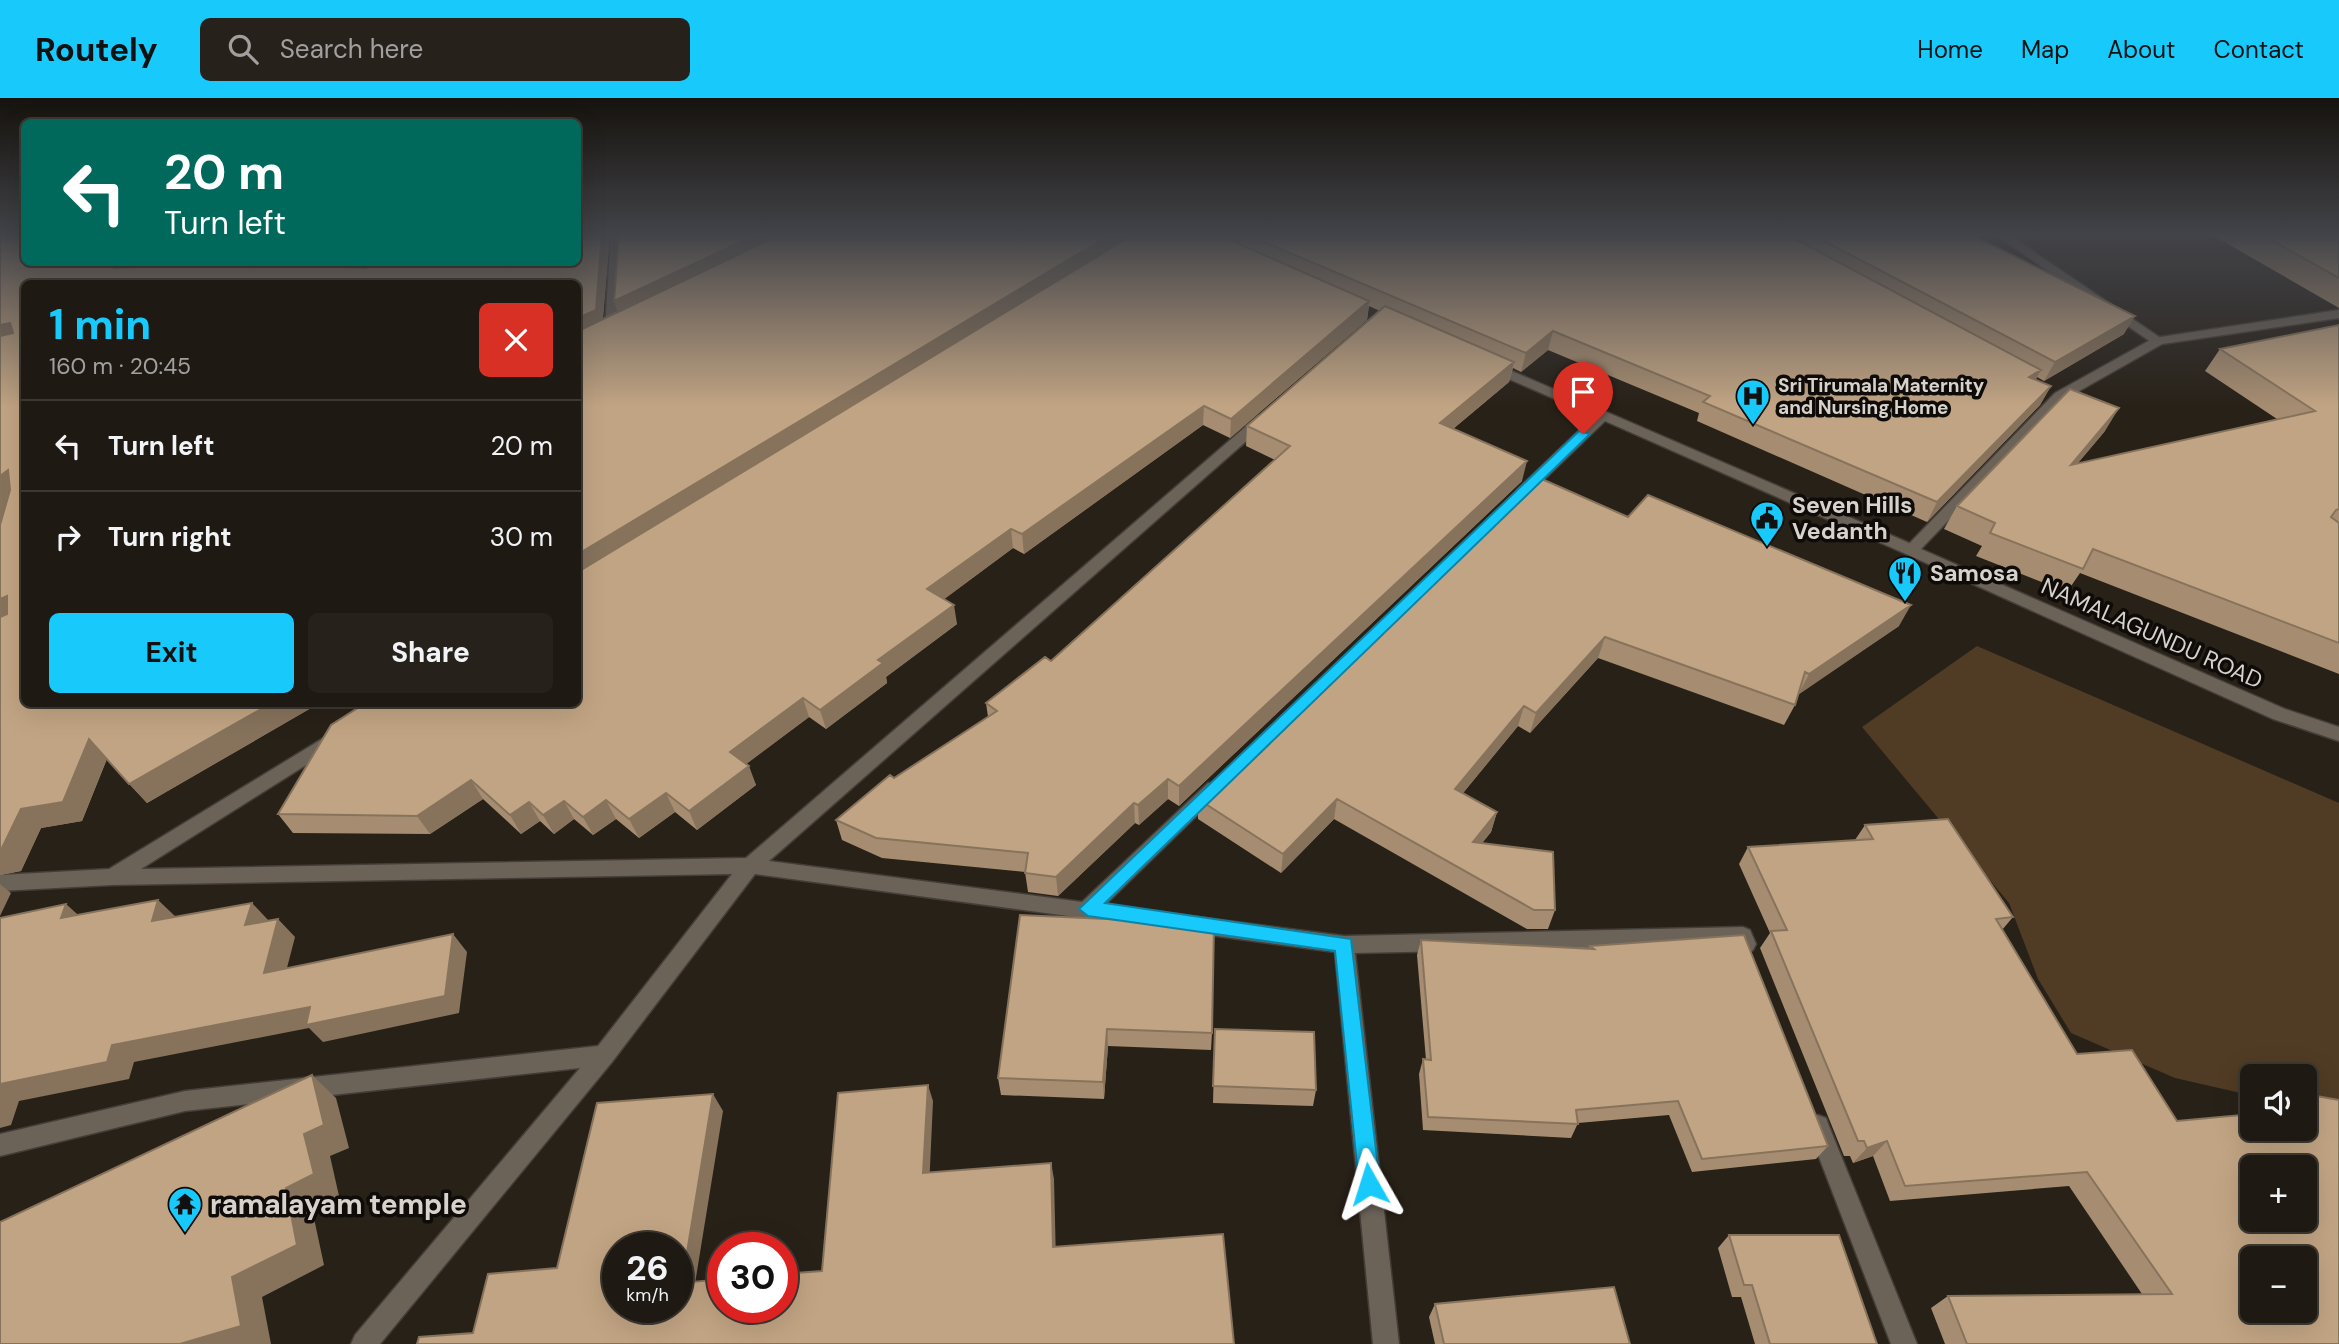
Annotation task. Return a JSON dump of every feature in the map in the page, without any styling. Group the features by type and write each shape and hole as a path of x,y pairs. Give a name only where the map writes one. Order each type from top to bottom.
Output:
{"street":[{"path":"611,331 613,291"},
{"path":"2085,291 2159,341"},
{"path":"1910,550 2054,393 2159,341 2339,314"},
{"name":"NAMALAGUNDU ROAD","path":"1479,361 2279,714 2339,734"},
{"path":"364,1344 604,1055 750,866 1275,409"},
{"path":"1512,502 1603,415"},
{"path":"112,877 357,725"},
{"path":"1088,909 1229,773"},
{"path":"0,883 112,877 750,866 1344,945 1743,936 1753,961"},
{"path":"1344,945 1386,1344"},
{"path":"0,1145 185,1101 604,1055"},
{"path":"1808,1101 1905,1344"}],"shaded area":[{"path":"1977,646 2339,803 2339,1100 2317,1096 2317,1064 2240,1064 2240,1093 2175,1078 2071,1033 2038,979 2009,903 1862,727"}],"building":[{"path":"0,291 21,291 21,707 265,707 129,784 89,739 63,802 21,809 0,852 0,617 7,614 7,596 0,599 0,525 10,490 8,470 0,476 0,336 13,333 10,323 0,325"},
{"path":"581,291 597,291 596,310 581,317"},
{"path":"615,291 635,291 614,301"},
{"path":"662,291 1016,291 581,552 581,330"},
{"path":"1040,291 1347,291 1369,301 1231,419 1204,406 1022,534 1011,529 927,589 954,605 878,660 883,663 820,710 803,698 730,752 749,766 689,811 666,793 629,819 606,800 583,817 564,801 543,815 529,802 510,815 471,780 417,816 278,814 331,725 359,707 581,707 581,570"},
{"path":"1380,291 1893,291 2041,370 2029,377 2051,386 1937,502 1703,402 1710,396 1553,331 1526,353"},
{"path":"1920,291 2085,291 2135,316 2055,362"},
{"path":"1385,306 1514,362 1440,423 1527,461 1179,786 1168,779 1138,805 1134,803 1056,877 1025,873 1028,853 876,838 836,820 890,775 894,778 997,711 986,703 1045,657 1051,661 1290,446 1247,426"},
{"path":"2339,325 2339,509 2331,517 2339,523 2339,643 2093,549 2083,569 1990,533 1995,523 1957,506 2070,389 2119,408 2071,465 2315,411 2220,349"},
{"path":"1535,476 1628,517 1648,495 1911,605 1809,674 1805,672 1795,705 1605,637 1536,713 1524,706 1455,789 1497,812 1473,842 1553,852 1555,910 1534,910 1337,799 1283,854 1198,799"},
{"path":"1948,819 2013,917 1996,919 2077,1054 2132,1050 2177,1121 2240,1115 2240,1141 2317,1141 2317,1096 2339,1100 2339,1344 1967,1344 1948,1296 2172,1294 2087,1172 1905,1186 1887,1141 1867,1148 1864,1141 1858,1141 1771,931 1787,930 1748,847 1873,839 1865,825"},
{"path":"158,900 152,921 252,903 245,925 278,919 264,973 453,934 445,996 306,1025 310,1007 112,1045 107,1062 0,1084 0,918 66,904 61,918"},
{"path":"1020,915 1214,924 1212,1033 1107,1029 1103,1082 998,1078"},
{"path":"1744,935 1828,1146 1702,1159 1678,1101 1576,1110 1578,1124 1428,1117 1423,1059 1431,1060 1421,940 1594,949 1590,946"},
{"path":"1215,1029 1314,1032 1316,1090 1213,1086"},
{"name":"ramalayam temple","path":"312,1075 324,1125 304,1134 314,1174 286,1188 297,1245 232,1277 241,1326 180,1344 0,1344 0,1222"},
{"path":"928,1085 923,1173 1051,1163 1053,1247 1223,1234 1234,1344 417,1344 419,1337 473,1333 488,1274 557,1268 597,1103 713,1094 690,1232 602,1232 602,1323 693,1323 693,1282 707,1281 707,1323 798,1323 798,1273 822,1271 838,1093"},
{"path":"1729,1235 1839,1235 1877,1344 1770,1344 1752,1285 1744,1285"},
{"path":"1614,1287 1630,1344 1444,1344 1435,1304"}],"place":[{"name":"Sri Tirumala Maternity and Nursing Home","path":"1753,426"},
{"name":"Seven Hills Vedanth","path":"1767,548"},
{"name":"Samosa","path":"1905,603"},
{"name":"ramalayam temple","path":"185,1234"}],"route":[{"path":"1369,1184 1344,945 1088,909 1583,434"}]}
